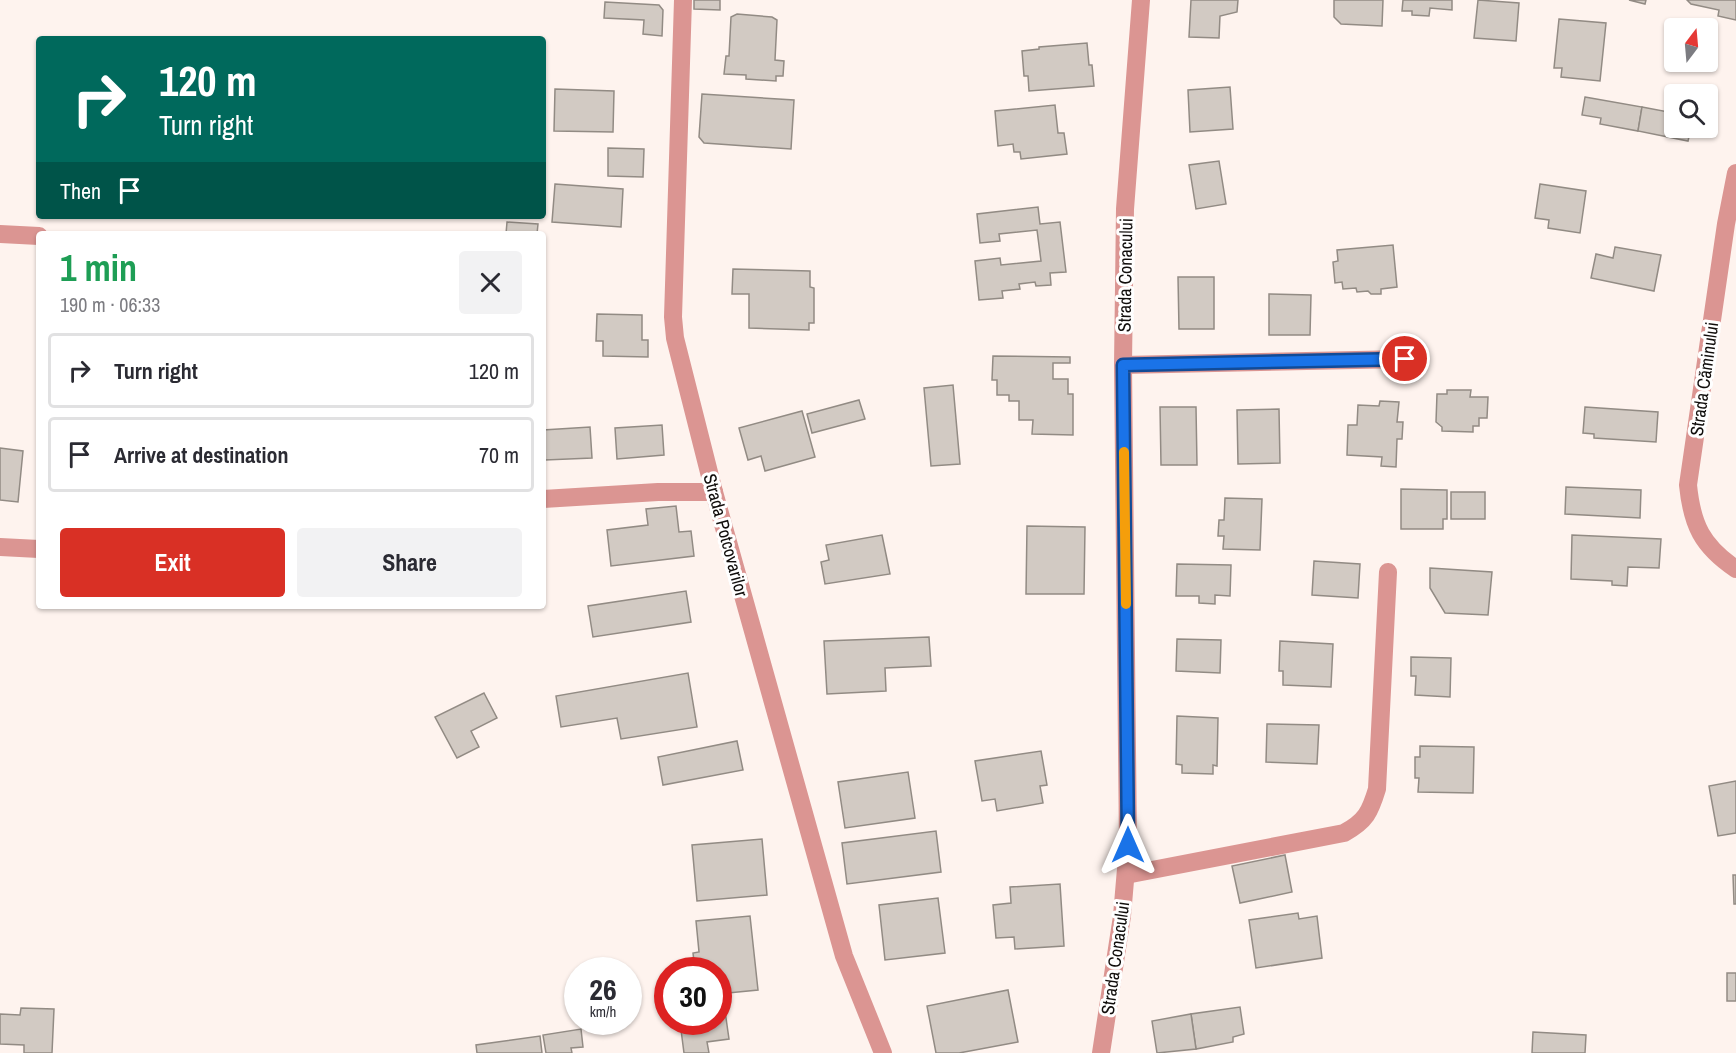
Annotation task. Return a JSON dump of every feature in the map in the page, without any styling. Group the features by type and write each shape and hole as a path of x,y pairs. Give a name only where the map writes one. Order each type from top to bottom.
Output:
{"street":[{"name":"Strada Potcovarilor","path":"683,0 673,317 682,367 714,492 844,956 883,1053"},
{"name":"Strada Conacului","path":"1101,1053 1114,975 1126,875 1128,808 1123,365 1125,209 1141,0"},
{"name":"Strada Căminului","path":"1736,173 1726,224 1688,485 1691,510 1699,534 1720,558 1736,570"},
{"path":"0,234 36,236"},
{"path":"1123,365 1405,359"},
{"path":"546,499 658,492 714,492"},
{"path":"0,547 36,549"},
{"path":"1126,875 1344,833 1357,826 1370,812 1377,789 1388,572"}],"building":[{"path":"694,0 720,0 720,10 694,9"},
{"path":"1191,0 1238,0 1237,12 1220,16 1219,38 1189,37"},
{"path":"1334,0 1383,0 1382,26 1341,24 1334,17"},
{"path":"1403,0 1452,0 1452,10 1430,8 1429,16 1412,15 1412,11 1402,11"},
{"path":"1478,0 1519,3 1516,41 1474,38"},
{"path":"1629,0 1646,0 1645,4"},
{"path":"1687,0 1736,0 1736,20 1718,16 1719,10 1691,4"},
{"path":"605,2 659,5 663,10 662,36 643,34 644,20 604,18"},
{"path":"737,14 772,17 777,20 775,60 784,61 783,76 776,76 776,81 746,79 746,75 724,74 726,56 729,56 731,17"},
{"path":"1559,19 1606,23 1600,81 1561,77 1562,68 1554,68"},
{"path":"1087,43 1094,86 1029,91 1028,76 1024,76 1022,51 1039,49 1039,47"},
{"path":"1230,87 1233,129 1190,132 1188,90"},
{"path":"555,89 614,91 613,132 554,131"},
{"path":"702,94 794,100 791,149 704,143 699,137"},
{"path":"1585,97 1642,107 1638,131 1600,124 1601,118 1582,115"},
{"path":"1055,105 1058,133 1064,133 1067,154 1021,159 1020,152 1014,152 1013,144 998,146 995,111"},
{"path":"1642,107 1664,111 1664,136 1638,131"},
{"path":"1673,138 1689,138 1688,141"},
{"path":"608,148 644,149 643,177 608,176"},
{"path":"1219,161 1226,204 1196,209 1189,165"},
{"path":"555,184 623,189 621,227 552,222"},
{"path":"1540,184 1586,191 1580,233 1548,228 1549,220 1535,218"},
{"path":"1038,207 1040,224 1060,222 1066,272 1050,273 1051,285 1036,286 1035,282 1019,284 1020,289 1002,291 1003,298 979,300 975,261 1000,258 1001,265 1041,261 1037,230 999,234 1000,241 980,243 977,214"},
{"path":"507,222 538,224 537,231 506,231"},
{"path":"1393,245 1397,287 1381,289 1381,294 1371,294 1368,291 1357,292 1356,288 1343,289 1342,282 1335,283 1333,262 1338,261 1337,250"},
{"path":"1615,247 1661,255 1654,291 1591,278 1596,254 1613,258"},
{"path":"733,269 810,271 810,287 814,288 814,323 809,323 809,330 749,328 749,294 732,294"},
{"path":"1178,277 1214,277 1214,329 1179,329"},
{"path":"1269,294 1311,295 1310,335 1269,335"},
{"path":"597,314 642,315 642,340 648,340 648,357 603,356 603,341 596,341"},
{"path":"993,356 1070,357 1070,363 1053,363 1053,379 1068,379 1068,394 1073,394 1073,435 1032,434 1033,420 1019,420 1019,401 1009,401 1009,395 997,395 997,380 992,380"},
{"path":"953,385 960,464 931,466 924,388"},
{"path":"1447,390 1471,390 1470,397 1488,397 1487,418 1479,418 1479,426 1473,426 1473,432 1442,431 1442,427 1436,422 1437,394 1447,394"},
{"path":"859,400 865,419 812,433 807,414"},
{"path":"1380,401 1399,402 1397,422 1403,422 1402,439 1397,439 1396,467 1381,466 1382,457 1347,455 1348,425 1357,425 1358,405 1379,406"},
{"path":"1160,407 1196,407 1197,465 1161,465"},
{"path":"1585,407 1658,412 1656,442 1594,438 1594,434 1583,433"},
{"path":"1279,409 1280,463 1238,464 1237,410"},
{"path":"802,411 815,457 765,471 761,456 748,460 739,428"},
{"path":"662,425 664,455 617,459 615,428"},
{"path":"590,427 592,458 546,460 546,430"},
{"path":"0,448 23,451 18,502 0,500"},
{"path":"1566,487 1641,490 1640,518 1565,514"},
{"path":"1401,489 1447,490 1447,519 1443,519 1443,529 1401,529"},
{"path":"1451,492 1485,492 1485,519 1451,519"},
{"path":"1225,498 1262,499 1260,550 1223,549 1224,536 1218,536 1219,520 1224,520"},
{"path":"676,506 679,532 691,531 694,556 611,566 607,530 648,525 646,509"},
{"path":"1027,526 1085,527 1084,594 1026,594"},
{"path":"882,535 890,574 825,584 821,562 829,560 826,545"},
{"path":"1572,535 1661,539 1659,568 1628,567 1627,586 1612,585 1612,581 1571,579"},
{"path":"1314,561 1360,564 1358,598 1312,595"},
{"path":"1177,564 1231,565 1230,596 1215,595 1215,604 1199,603 1199,596 1176,596"},
{"path":"1430,568 1492,572 1488,615 1445,613 1430,588"},
{"path":"686,591 691,622 593,637 588,606"},
{"path":"929,637 931,666 885,668 886,691 827,694 824,641"},
{"path":"1177,639 1221,640 1220,673 1176,671"},
{"path":"1280,641 1333,644 1331,687 1283,685 1283,671 1279,671"},
{"path":"1411,657 1451,658 1450,697 1415,695 1416,676 1411,676"},
{"path":"688,673 697,727 621,739 617,718 561,727 556,696"},
{"path":"484,693 497,718 471,731 479,747 457,758 435,717"},
{"path":"1177,716 1218,718 1217,766 1213,765 1213,774 1182,773 1182,765 1176,764"},
{"path":"1267,724 1319,725 1317,764 1266,762"},
{"path":"737,741 743,770 663,785 658,757"},
{"path":"1420,746 1474,747 1473,793 1418,792 1419,778 1415,778 1415,757 1420,757"},
{"path":"1041,751 1047,785 1040,786 1043,803 997,811 995,799 982,801 975,761"},
{"path":"908,772 915,818 845,828 838,782"},
{"path":"1736,781 1736,833 1718,836 1709,786"},
{"path":"936,831 941,872 847,884 842,843"},
{"path":"762,839 767,895 697,901 692,845"},
{"path":"1285,855 1292,892 1240,903 1232,866"},
{"path":"1733,875 1736,875 1736,904 1734,904"},
{"path":"1060,884 1064,946 1015,949 1014,937 996,938 993,905 1011,903 1010,887"},
{"path":"938,898 945,953 885,960 879,905"},
{"path":"1298,913 1299,919 1317,916 1322,958 1256,968 1249,920"},
{"path":"750,916 758,990 732,993 732,957 693,957 693,953 699,952 696,921"},
{"path":"1727,973 1736,973 1736,1001 1727,1001"},
{"path":"1008,990 1018,1042 959,1053 936,1053 927,1006"},
{"path":"1240,1007 1244,1034 1233,1037 1233,1042 1196,1049 1191,1014"},
{"path":"21,1008 54,1009 52,1053 24,1053 24,1045 0,1044 0,1014 20,1015"},
{"path":"1191,1014 1196,1049 1157,1053 1152,1021"},
{"path":"564,1032 564,1035 582,1035 583,1047 571,1048 572,1053 546,1053 543,1035"},
{"path":"1533,1032 1586,1035 1585,1053 1532,1053"},
{"path":"682,1035 728,1035 729,1039 707,1042 709,1053 684,1053"},
{"path":"540,1036 542,1053 477,1053 476,1045"}],"slow traffic":[{"path":"1124,452 1126,604"}],"route":[{"path":"1128,845 1123,365 1405,359"}]}
